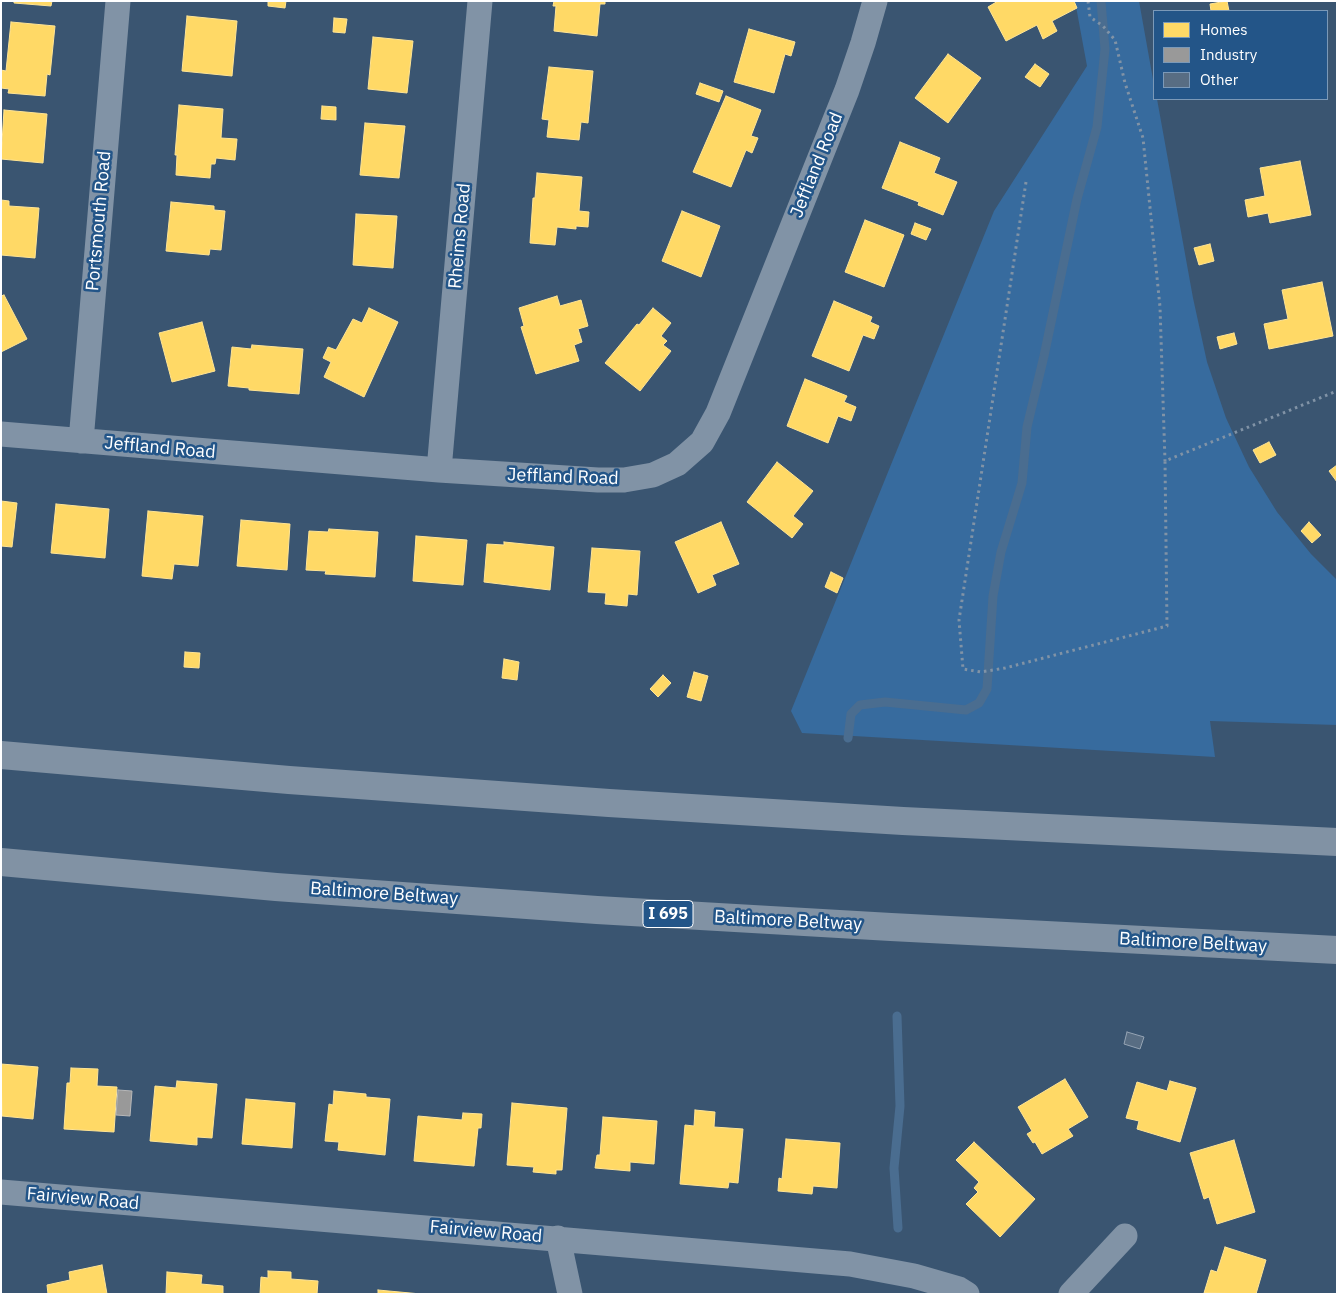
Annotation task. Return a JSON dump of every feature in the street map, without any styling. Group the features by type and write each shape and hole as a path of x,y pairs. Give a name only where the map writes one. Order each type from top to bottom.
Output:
{"highway":[{"path":"1,755 289,780 599,802 903,821 1337,842"},
{"name":"Baltimore Beltway","path":"1,862 276,886 597,910 881,927 1337,950"}],"street":[{"name":"Portsmouth Road","path":"81,442 118,1"},
{"name":"Rheims Road","path":"439,470 480,1"},
{"name":"Jeffland Road","path":"1,434 439,470 598,480 624,480 652,475 677,464 702,442 718,413 847,90 864,43 875,1"},
{"name":"Fairview Road","path":"1,1192 850,1264 914,1276 959,1289 968,1294"},
{"path":"1071,1294 1125,1236"},
{"path":"558,1238 570,1294"}],"path":[{"path":"1026,182 959,620 962,669 981,672 1005,668 1167,626 1165,461 1160,307 1143,138 1125,83 1114,40 1103,26 1090,16 1088,1"},
{"path":"1165,461 1337,391"}],"shaded area":[{"path":"1075,1 1139,1 1153,79 1153,100 1157,100 1193,298 1207,362 1226,418 1249,467 1277,512 1311,554 1337,580 1337,725 1210,721 1215,757 802,733 791,711 994,211 1087,66"}],"building: Homes":[{"path":"14,1 52,1 51,6 14,3"},
{"path":"268,1 286,1 285,8 268,6"},
{"path":"554,1 605,1 605,4 600,4 597,36 554,31 556,6 553,6"},
{"path":"998,1 1074,1 1077,8 1052,21 1057,31 1043,39 1037,25 1006,41 988,7"},
{"path":"1227,1 1229,10 1211,10 1210,4"},
{"path":"187,16 237,21 232,76 182,71"},
{"path":"334,18 347,19 345,33 333,32"},
{"path":"11,22 55,26 50,75 47,74 45,96 8,93 9,89 1,88 1,70 6,71"},
{"path":"749,29 795,42 791,56 785,54 774,93 734,82"},
{"path":"373,37 413,41 407,93 368,89"},
{"path":"948,54 981,78 948,123 915,98"},
{"path":"1035,64 1049,74 1040,87 1025,77"},
{"path":"549,67 593,71 588,123 581,122 579,140 547,137 549,120 542,119"},
{"path":"700,83 723,91 719,102 696,94"},
{"path":"726,96 761,110 751,136 758,138 752,153 746,150 731,187 693,172"},
{"path":"179,105 223,109 221,138 237,139 235,160 216,158 215,164 211,164 210,178 176,175 177,155 175,155"},
{"path":"322,106 336,107 336,120 321,119"},
{"path":"4,110 47,114 43,163 1,159"},
{"path":"365,123 405,126 399,178 360,175"},
{"path":"900,142 940,158 934,173 957,182 943,215 918,205 919,202 882,188"},
{"path":"1300,161 1311,215 1270,223 1268,213 1248,217 1245,200 1265,196 1260,168"},
{"path":"537,173 582,177 579,211 589,212 588,227 576,226 576,229 557,227 555,245 530,243"},
{"path":"1,200 9,201 9,206 39,208 35,258 1,255"},
{"path":"171,202 214,206 214,210 225,211 221,250 210,249 209,255 166,251"},
{"path":"682,211 720,226 701,277 662,261"},
{"path":"356,214 397,216 393,268 353,265"},
{"path":"865,220 904,235 884,287 845,272"},
{"path":"915,223 931,229 926,240 911,234"},
{"path":"1210,244 1214,261 1199,265 1194,248"},
{"path":"1322,282 1333,336 1269,349 1264,324 1288,319 1282,290"},
{"path":"4,295 27,339 1,352 1,296"},
{"path":"557,296 560,306 581,300 588,326 578,329 582,342 574,345 579,361 536,374 521,327 524,326 519,308"},
{"path":"834,301 872,317 870,322 879,326 874,339 863,335 849,371 812,356"},
{"path":"369,308 398,322 364,397 324,377 331,362 323,358 328,347 336,350 353,319 362,323"},
{"path":"653,308 671,323 661,336 667,341 663,345 671,351 640,391 605,363 637,324 639,325"},
{"path":"202,322 215,371 172,382 159,333"},
{"path":"1234,333 1237,344 1220,349 1217,337"},
{"path":"252,345 303,349 299,394 249,390 249,388 228,386 232,347 251,349"},
{"path":"805,379 847,396 844,402 856,407 851,421 838,416 828,443 787,426"},
{"path":"1269,442 1276,455 1260,463 1253,450"},
{"path":"777,462 813,491 793,516 803,524 792,538 747,502"},
{"path":"1337,465 1337,482 1329,471"},
{"path":"1,501 17,503 12,547 1,546"},
{"path":"56,504 109,509 105,558 51,553"},
{"path":"148,511 203,516 198,566 174,564 172,579 142,576"},
{"path":"241,520 290,524 287,570 237,566"},
{"path":"721,522 739,564 712,575 716,585 698,593 675,542"},
{"path":"1309,522 1321,535 1312,543 1301,531"},
{"path":"329,529 378,532 375,577 325,574 326,571 306,570 309,531 328,532"},
{"path":"416,536 467,540 463,585 413,581"},
{"path":"504,542 554,547 550,590 484,582 487,544 504,545"},
{"path":"592,548 640,551 637,595 628,594 627,606 605,604 606,593 588,592"},
{"path":"831,572 843,578 837,593 825,587"},
{"path":"185,652 200,653 199,668 184,667"},
{"path":"504,659 519,662 517,680 502,678"},
{"path":"694,672 708,676 701,701 687,697"},
{"path":"663,675 671,683 658,697 650,689"},
{"path":"1,1064 38,1067 33,1119 2,1116"},
{"path":"71,1068 98,1069 97,1086 117,1087 114,1132 64,1129 67,1083 70,1083"},
{"path":"1065,1079 1088,1117 1068,1129 1073,1136 1042,1154 1035,1142 1033,1143 1027,1134 1032,1131 1018,1107"},
{"path":"177,1081 217,1084 212,1138 197,1137 197,1145 150,1141 155,1086 176,1088"},
{"path":"1170,1081 1196,1088 1180,1142 1137,1129 1139,1121 1126,1118 1137,1082 1167,1091"},
{"path":"334,1091 366,1094 366,1097 390,1099 385,1155 338,1150 339,1142 325,1141 329,1104 333,1105"},
{"path":"246,1099 295,1103 292,1148 242,1144"},
{"path":"512,1103 567,1108 562,1170 556,1170 556,1174 533,1172 534,1167 507,1165"},
{"path":"695,1110 715,1112 714,1127 743,1129 738,1183 729,1182 728,1188 680,1184 685,1125 694,1126"},
{"path":"463,1113 482,1114 481,1128 478,1128 474,1166 414,1161 418,1116 462,1120"},
{"path":"603,1117 657,1121 654,1164 630,1162 630,1171 595,1168 597,1155 600,1155"},
{"path":"786,1139 840,1143 837,1188 813,1186 812,1194 778,1191 779,1178 782,1179"},
{"path":"1234,1140 1255,1212 1217,1224 1209,1197 1204,1199 1190,1153"},
{"path":"974,1142 1035,1199 1000,1237 966,1204 978,1192 974,1188 979,1182 956,1160"},
{"path":"1225,1247 1266,1260 1256,1294 1204,1293 1211,1270 1217,1272"},
{"path":"102,1265 107,1294 48,1294 47,1285 70,1280 69,1272"},
{"path":"268,1271 291,1272 291,1279 318,1281 317,1294 260,1294 261,1277 268,1278"},
{"path":"167,1272 202,1275 201,1284 223,1286 223,1294 166,1294"},
{"path":"378,1290 421,1294 378,1294"}],"building: Industry":[{"path":"118,1090 132,1091 130,1116 116,1115"}],"building: Other":[{"path":"1127,1032 1144,1037 1140,1049 1124,1044"}],"waterway":[{"path":"848,738 851,714 860,705 885,702 966,710 979,703 987,689 993,596 1001,552 1022,483 1027,427 1077,199 1097,127 1105,49 1101,1"},
{"path":"897,1016 900,1106 894,1168 898,1228"}]}
